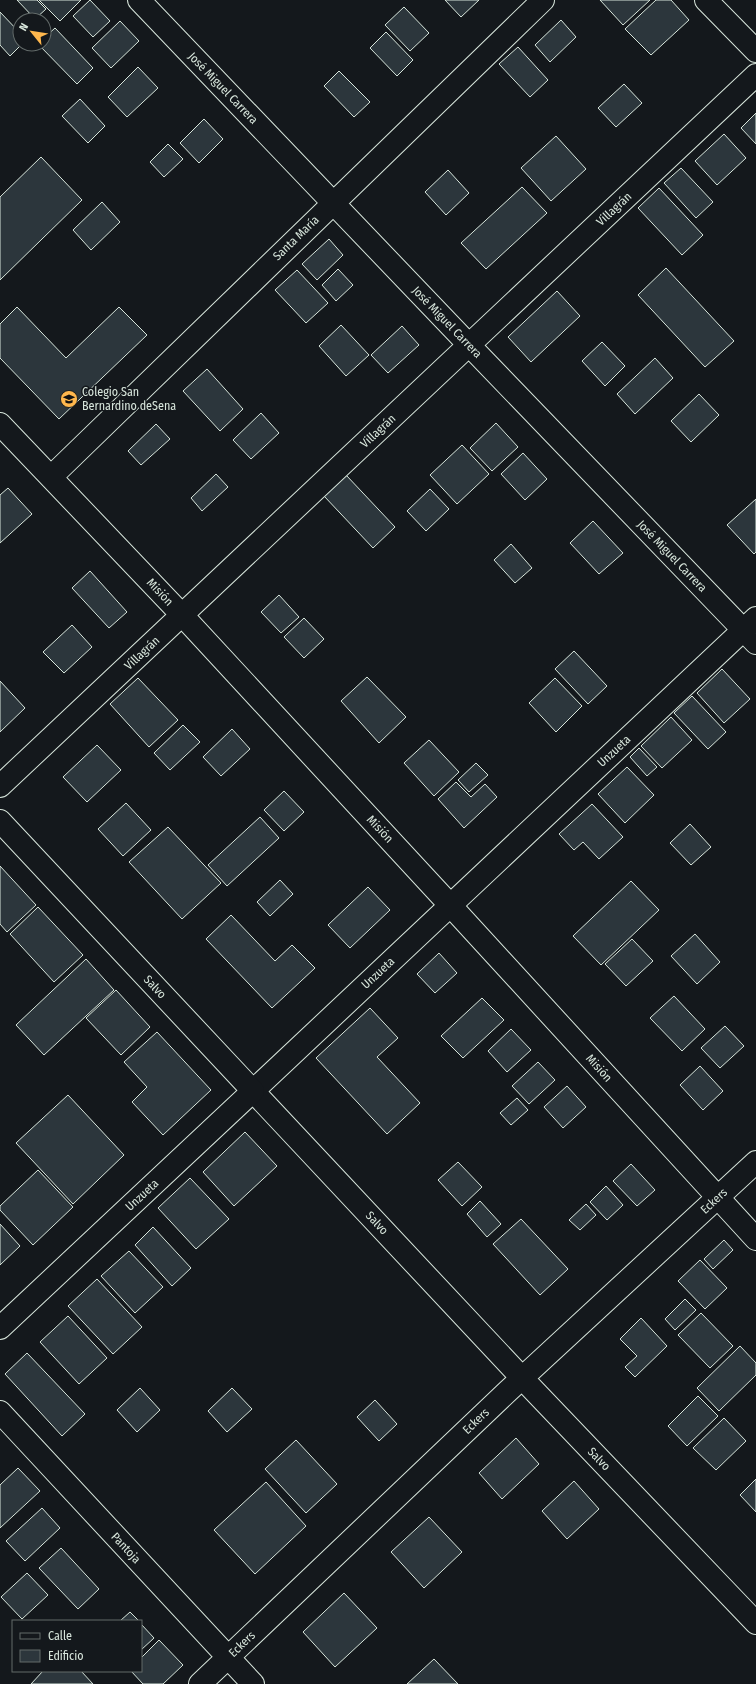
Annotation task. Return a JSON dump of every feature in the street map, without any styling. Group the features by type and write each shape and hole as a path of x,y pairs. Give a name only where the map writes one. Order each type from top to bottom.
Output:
{"street":[{"name":"José Miguel Carrera","path":"140,0 469,345 752,630"},
{"name":"Santa María","path":"51,477 332,202 543,0"},
{"path":"706,0 756,51"},
{"name":"Villagrán","path":"0,786 756,75"},
{"name":"Misión","path":"0,424 182,615 756,1239"},
{"name":"Unzueta","path":"0,1328 450,905 752,630"},
{"name":"Salvo","path":"0,821 522,1378 756,1623"},
{"name":"Eckers","path":"200,1684 522,1378 756,1162"},
{"name":"Pantoja","path":"0,1412 227,1658 253,1684"}],"building":[{"path":"17,0 37,0 46,9 43,12 28,12"},
{"path":"39,0 81,0 60,21"},
{"path":"90,0 110,21 93,37 73,16"},
{"path":"445,0 479,0 461,17"},
{"path":"600,0 650,0 623,25"},
{"path":"656,0 671,0 689,20 651,55 625,29"},
{"path":"404,7 429,33 410,51 385,25"},
{"path":"0,12 12,25 12,52 14,52 10,56 0,45"},
{"path":"561,20 576,37 550,62 535,45"},
{"path":"120,21 139,41 111,68 92,48"},
{"path":"55,28 93,68 77,84 46,52 52,52 52,31"},
{"path":"386,32 413,60 397,76 370,48"},
{"path":"518,47 548,80 530,97 499,64"},
{"path":"138,67 158,88 127,117 108,97"},
{"path":"339,71 370,102 354,117 324,86"},
{"path":"624,84 642,103 616,127 598,108"},
{"path":"80,99 105,126 88,143 62,116"},
{"path":"756,113 756,144 741,128"},
{"path":"204,119 223,139 199,163 180,143"},
{"path":"724,134 746,158 717,185 695,161"},
{"path":"556,136 586,169 551,201 521,168"},
{"path":"168,144 183,159 164,177 150,162"},
{"path":"41,157 82,200 0,280 0,197"},
{"path":"681,168 713,202 696,218 664,183"},
{"path":"448,170 469,193 446,215 425,192"},
{"path":"522,187 547,213 486,269 461,243"},
{"path":"659,188 703,235 682,255 638,208"},
{"path":"102,202 120,222 91,250 73,230"},
{"path":"329,239 343,255 317,280 302,264"},
{"path":"666,268 734,341 705,367 638,295"},
{"path":"338,269 353,285 336,301 322,285"},
{"path":"297,270 328,303 306,323 275,290"},
{"path":"557,291 580,316 531,362 508,337"},
{"path":"17,307 66,358 119,307 147,335 59,419 0,358 0,324"},
{"path":"341,325 369,355 346,376 319,346"},
{"path":"402,326 419,345 388,373 371,355"},
{"path":"602,342 625,366 605,386 582,361"},
{"path":"655,358 673,378 635,414 617,394"},
{"path":"207,369 243,409 220,431 183,391"},
{"path":"699,394 719,415 691,442 671,421"},
{"path":"261,413 279,433 251,459 233,440"},
{"path":"496,423 518,447 492,471 470,448"},
{"path":"156,424 170,439 141,465 128,451"},
{"path":"462,445 489,474 457,504 430,475"},
{"path":"523,453 547,479 525,500 501,474"},
{"path":"216,474 228,487 202,511 191,498"},
{"path":"346,475 395,527 373,548 324,496"},
{"path":"8,488 32,514 0,543 0,495"},
{"path":"430,489 449,509 426,531 407,511"},
{"path":"756,499 756,552 754,554 727,525"},
{"path":"593,521 623,553 599,574 570,543"},
{"path":"511,544 532,568 515,583 494,560"},
{"path":"90,571 127,612 109,628 72,588"},
{"path":"279,595 299,617 281,633 261,612"},
{"path":"304,618 324,639 304,658 284,637"},
{"path":"72,625 92,647 64,673 43,652"},
{"path":"574,651 607,686 588,704 555,669"},
{"path":"722,669 750,699 724,723 697,693"},
{"path":"367,677 406,717 379,743 341,701"},
{"path":"138,678 178,720 149,747 110,704"},
{"path":"555,678 582,706 556,732 529,703"},
{"path":"0,681 25,708 0,732"},
{"path":"692,696 726,732 708,749 674,713"},
{"path":"671,717 692,740 662,768 641,746"},
{"path":"183,725 200,742 170,770 154,753"},
{"path":"232,729 250,749 221,776 203,757"},
{"path":"429,740 459,772 434,796 404,763"},
{"path":"97,745 121,770 87,802 63,777"},
{"path":"639,748 657,767 647,776 630,757"},
{"path":"476,763 488,775 469,792 458,780"},
{"path":"627,767 654,795 625,823 598,794"},
{"path":"456,782 471,797 485,784 497,797 464,828 438,799"},
{"path":"284,791 304,812 284,831 264,810"},
{"path":"126,803 151,830 123,856 98,829"},
{"path":"592,804 623,837 599,859 583,842 574,850 559,834"},
{"path":"260,817 279,838 227,886 208,865"},
{"path":"690,824 711,847 691,865 670,843"},
{"path":"168,827 221,883 182,919 129,862"},
{"path":"0,866 36,905 7,932 0,924"},
{"path":"280,880 293,894 270,916 257,902"},
{"path":"631,881 659,910 601,965 573,936"},
{"path":"368,887 390,910 350,948 328,925"},
{"path":"38,907 83,955 54,982 10,934"},
{"path":"231,915 275,961 292,945 315,968 272,1008 206,939"},
{"path":"695,934 720,962 697,984 671,956"},
{"path":"632,939 653,961 626,986 605,964"},
{"path":"439,953 457,973 435,993 417,974"},
{"path":"86,959 114,990 44,1055 16,1025"},
{"path":"116,990 150,1027 121,1055 86,1018"},
{"path":"674,996 705,1029 682,1051 650,1018"},
{"path":"482,998 504,1020 463,1058 441,1036"},
{"path":"370,1008 398,1038 377,1057 420,1103 387,1134 316,1058"},
{"path":"725,1026 744,1046 720,1068 701,1048"},
{"path":"511,1029 531,1050 507,1072 488,1051"},
{"path":"157,1032 211,1090 163,1135 132,1102 147,1087 124,1062"},
{"path":"538,1062 555,1080 529,1104 512,1086"},
{"path":"700,1066 723,1091 703,1110 680,1085"},
{"path":"567,1086 586,1107 563,1128 544,1107"},
{"path":"68,1095 124,1155 73,1204 16,1143"},
{"path":"517,1098 528,1110 511,1125 500,1113"},
{"path":"245,1132 277,1166 234,1206 203,1172"},
{"path":"458,1162 482,1187 462,1206 438,1180"},
{"path":"631,1164 655,1190 637,1206 613,1181"},
{"path":"38,1170 73,1207 33,1245 0,1210 0,1206"},
{"path":"190,1178 229,1219 196,1249 158,1208"},
{"path":"606,1186 623,1205 607,1220 590,1202"},
{"path":"480,1201 501,1224 487,1237 467,1214"},
{"path":"586,1204 596,1215 580,1230 569,1220"},
{"path":"521,1219 568,1269 540,1295 493,1244"},
{"path":"0,1224 20,1246 0,1265"},
{"path":"153,1227 191,1268 172,1286 135,1245"},
{"path":"724,1240 733,1250 713,1269 704,1259"},
{"path":"129,1251 163,1287 135,1313 101,1276"},
{"path":"700,1260 727,1288 705,1309 678,1281"},
{"path":"97,1279 142,1327 113,1354 68,1306"},
{"path":"685,1299 696,1310 675,1330 665,1319"},
{"path":"701,1313 733,1346 710,1368 678,1335"},
{"path":"68,1316 107,1358 79,1384 40,1342"},
{"path":"641,1318 667,1346 635,1377 625,1367 637,1356 620,1339"},
{"path":"740,1346 756,1363 756,1375 719,1411 697,1388"},
{"path":"27,1353 85,1414 62,1436 5,1374"},
{"path":"140,1388 160,1410 137,1432 117,1410"},
{"path":"232,1388 252,1409 227,1432 208,1411"},
{"path":"698,1396 718,1416 687,1446 668,1426"},
{"path":"375,1400 397,1424 379,1441 357,1417"},
{"path":"724,1418 746,1441 716,1470 693,1448"},
{"path":"516,1438 539,1464 502,1499 479,1473"},
{"path":"296,1440 337,1484 306,1513 265,1469"},
{"path":"18,1468 40,1491 0,1528 0,1485"},
{"path":"756,1479 756,1512 740,1495"},
{"path":"574,1481 599,1509 567,1539 542,1511"},
{"path":"266,1482 306,1526 255,1574 214,1530"},
{"path":"42,1508 60,1528 25,1561 6,1541"},
{"path":"429,1517 462,1552 424,1588 391,1552"},
{"path":"61,1548 99,1589 78,1609 39,1568"},
{"path":"27,1573 48,1595 22,1619 1,1597"},
{"path":"344,1593 377,1628 335,1667 303,1632"},
{"path":"130,1612 138,1620 121,1620"},
{"path":"142,1625 154,1638 142,1649"},
{"path":"159,1640 183,1665 163,1684 143,1684 132,1672 142,1672 142,1657"},
{"path":"434,1659 458,1684 407,1684"},
{"path":"42,1672 82,1672 93,1684 31,1684"}],"place":[{"name":"Colegio San Bernardino deSena","path":"69,399"}]}
